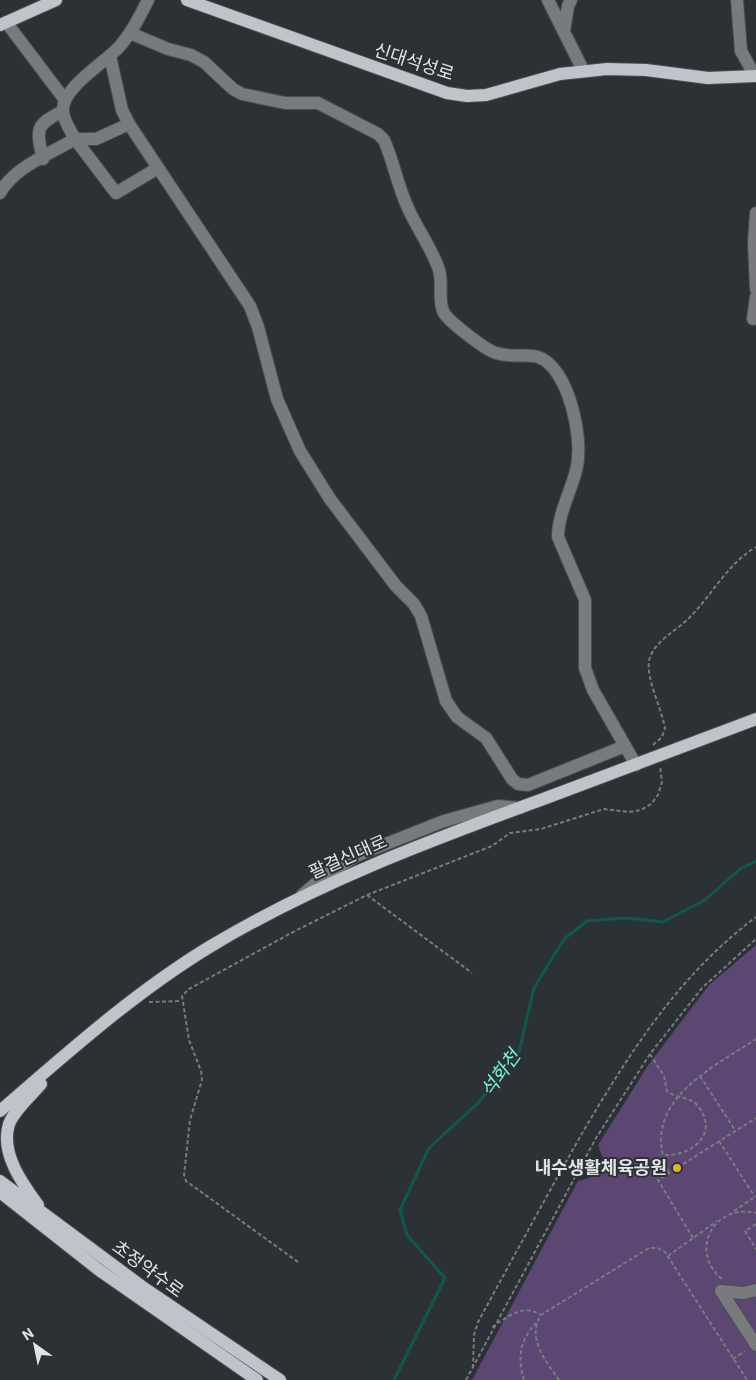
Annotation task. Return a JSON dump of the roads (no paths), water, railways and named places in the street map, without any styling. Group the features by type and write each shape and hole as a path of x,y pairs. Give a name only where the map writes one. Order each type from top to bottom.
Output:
{"main road":[{"path":"3,24 38,3 56,0"},
{"name":"신대석성로","path":"187,0 447,93 467,96 486,95 560,74 583,70 626,69 708,78 756,76"},
{"name":"팔결신대로","path":"0,1111 129,1003 172,971 211,946 299,898 406,851 636,765 655,751 756,719"},
{"path":"45,1215 12,1165 6,1152 5,1138 8,1124 16,1112 73,1049"},
{"name":"초정약수로","path":"0,1180 235,1358 257,1380"},
{"name":"초정약수로","path":"0,1191 99,1270 235,1358 280,1380"},
{"path":"0,1202 32,1218"}],"street":[{"path":"43,158 37,136 39,127 44,120 64,106 79,82 110,56 130,33 148,0"},
{"path":"548,0 583,70"},
{"path":"564,31 568,6 571,0"},
{"path":"738,0 741,51 756,76"},
{"path":"3,24 64,106 75,139 116,193 158,168"},
{"path":"130,33 197,58 242,94 285,103 318,103 378,134 384,140 408,208 439,269 442,311 486,348 496,353 529,354 540,357 549,362 558,374 573,408 578,450 576,472 558,526 558,537 585,600 585,668 593,690 636,765"},
{"path":"110,56 122,110 129,124 254,315 278,399 300,451 330,499 421,616 450,710 486,738 512,780 518,784 528,785 625,746"},
{"path":"0,193 12,176 21,168 43,158 75,139 96,138 129,124"},
{"path":"756,213 754,235 756,289"},
{"path":"753,319 756,297"},
{"path":"756,1290 743,1293 721,1291 756,1345"}],"waterway":[{"name":"석화천","path":"394,1380 445,1278 407,1235 400,1210 429,1148 478,1103 519,1052 534,988 564,939 587,921 626,918 663,922 705,900 740,869 756,861"}],"place":[{"name":"내수생활체육공원","path":"677,1168"}]}
